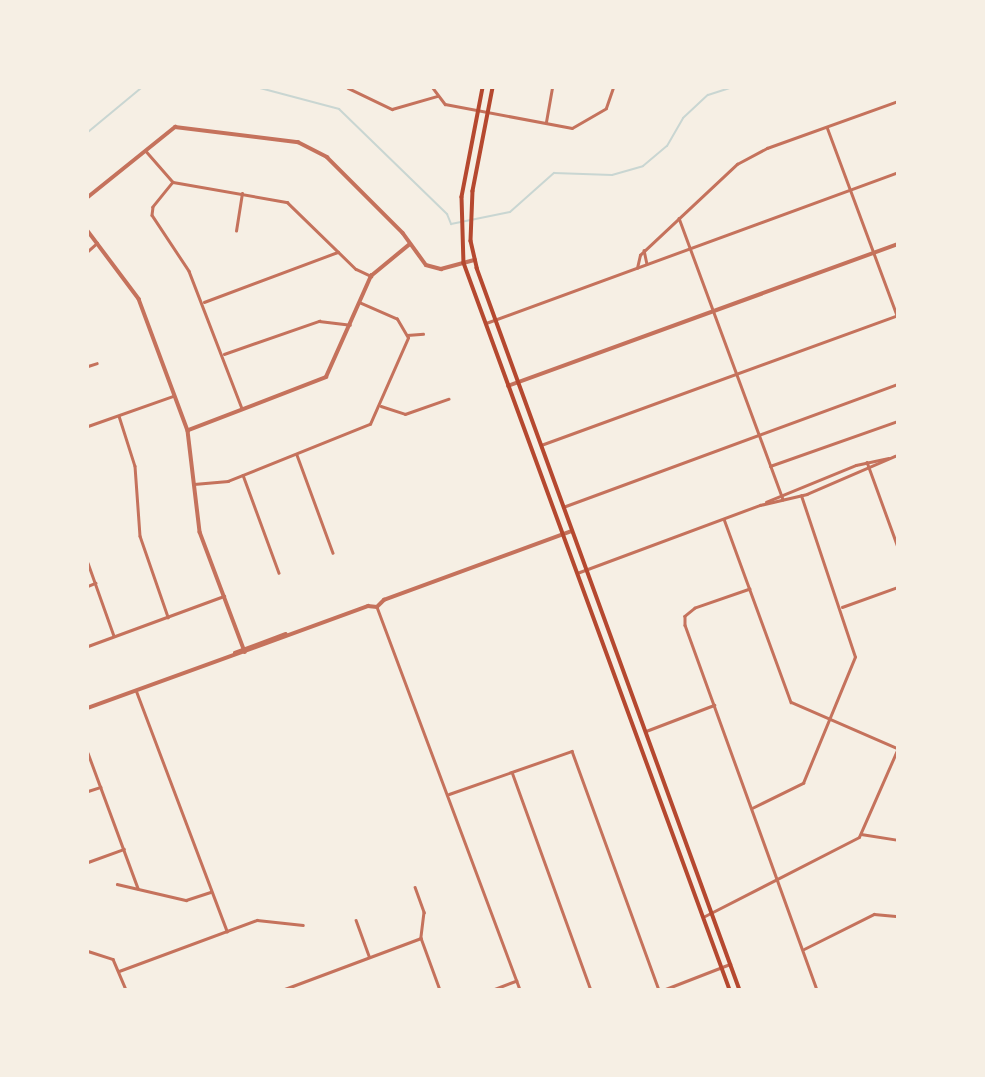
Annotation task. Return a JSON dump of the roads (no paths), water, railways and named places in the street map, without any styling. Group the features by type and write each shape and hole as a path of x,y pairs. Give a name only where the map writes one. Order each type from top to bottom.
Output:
{"main road":[{"path":"483,88 462,214 464,263 561,534 730,989"},
{"path":"493,88 471,214 475,260 740,989"}],"street":[{"path":"348,88 392,109 436,96"},
{"path":"433,88 436,96 445,104 546,122 582,125 607,108 613,88"},
{"path":"546,122 552,88"},
{"path":"637,268 644,250 750,156 898,101"},
{"path":"88,197 145,150 182,125 306,144 327,158 433,269 475,260"},
{"path":"541,445 897,316 827,127"},
{"path":"145,150 173,181 287,202 338,252 371,276"},
{"path":"486,323 898,173"},
{"path":"173,181 153,207 152,215 182,259 203,302 243,411"},
{"path":"236,231 243,193"},
{"path":"679,218 782,497"},
{"path":"88,231 139,299 175,395 188,431 200,532 245,650"},
{"path":"88,251 97,243"},
{"path":"188,431 326,377 371,276 410,244"},
{"path":"508,386 898,244"},
{"path":"644,250 647,264"},
{"path":"203,302 338,252"},
{"path":"360,303 397,319 407,335"},
{"path":"222,355 319,321 350,326"},
{"path":"407,335 423,334"},
{"path":"194,484 243,475 364,429 381,406 407,335"},
{"path":"88,366 97,362"},
{"path":"563,507 898,384"},
{"path":"88,426 175,395"},
{"path":"381,406 405,414 448,399"},
{"path":"119,416 135,466 140,536 168,617"},
{"path":"770,466 898,421"},
{"path":"297,455 333,553"},
{"path":"782,497 801,496 896,456"},
{"path":"576,574 782,497 867,462 896,456"},
{"path":"867,462 898,547"},
{"path":"243,475 279,573"},
{"path":"752,808 803,783 855,657 801,496"},
{"path":"724,519 791,702 897,748 861,834"},
{"path":"377,607 384,600 572,531"},
{"path":"88,563 114,636"},
{"path":"88,586 95,583"},
{"path":"840,608 898,587"},
{"path":"750,589 695,608 685,615 685,625 817,989"},
{"path":"88,646 224,596"},
{"path":"88,708 287,634 368,606 377,607"},
{"path":"377,607 520,989"},
{"path":"136,690 227,931"},
{"path":"646,731 714,705"},
{"path":"448,795 567,751 576,755 661,989 730,964"},
{"path":"88,753 138,888"},
{"path":"512,771 591,989"},
{"path":"88,792 100,787"},
{"path":"704,916 861,834 898,840"},
{"path":"88,862 124,849"},
{"path":"117,884 186,900 211,892"},
{"path":"415,887 424,912 421,939 440,989"},
{"path":"803,949 874,914 898,916"},
{"path":"119,971 257,920 303,925"},
{"path":"356,920 370,957"},
{"path":"282,989 421,939"},
{"path":"88,951 110,957 126,989"},
{"path":"492,989 517,980"},
{"path":"542,989 567,989"}],"waterway":[{"path":"88,132 141,88"},
{"path":"260,88 339,109 447,214 451,224 510,212 554,173 612,175 643,166 667,146 683,118 708,95 729,88"}]}
